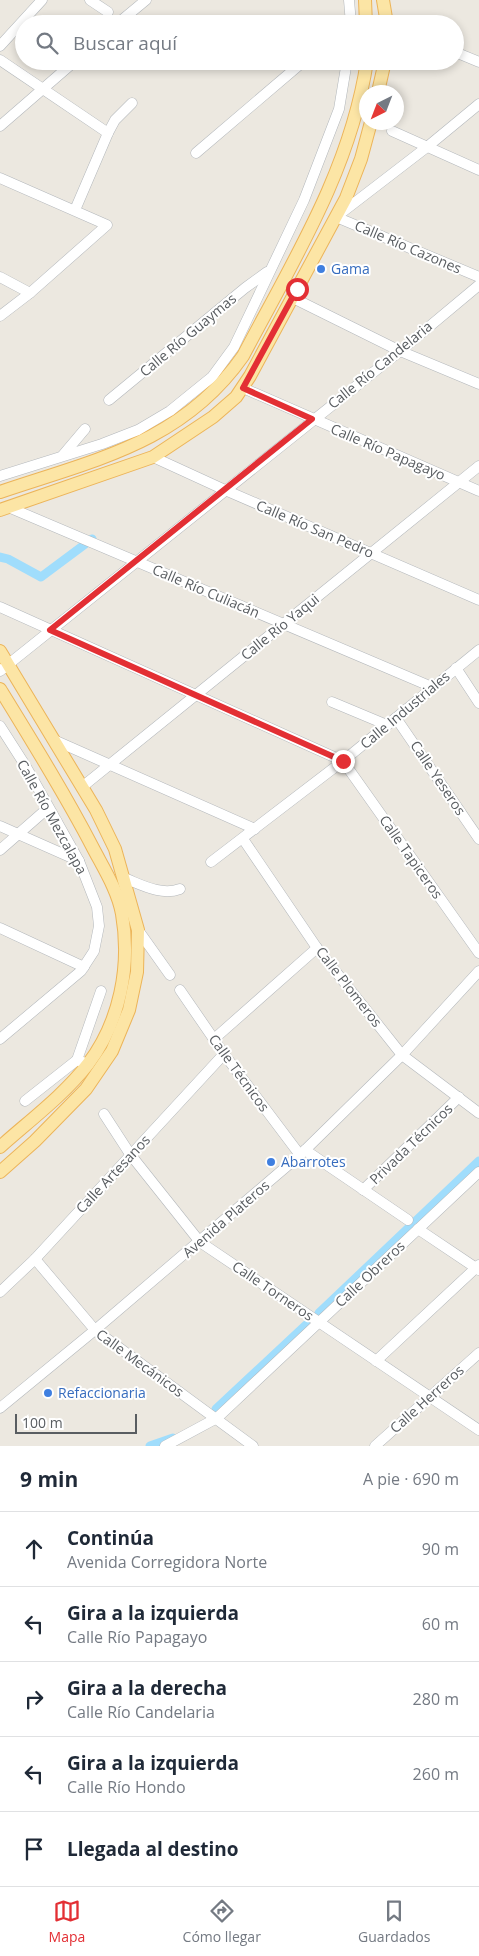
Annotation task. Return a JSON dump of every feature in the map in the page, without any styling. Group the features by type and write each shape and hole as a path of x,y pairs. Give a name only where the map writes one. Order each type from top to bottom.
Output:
{"main road":[{"path":"365,0 366,15"},
{"path":"384,0 386,15"},
{"path":"0,492 136,445 157,434 209,396 243,356 320,212 355,119 365,70"},
{"path":"380,85 383,70"},
{"path":"4,509 153,457 191,433 236,397 243,388 293,298 336,217 361,159 369,130"},
{"path":"0,651 4,667 54,740 115,849 138,930 137,972 129,1010 112,1051 86,1089 35,1141 0,1172"},
{"path":"0,688 78,820 111,882 122,912 126,949 120,999 112,1025 48,1104 0,1147"}],"street":[{"path":"28,15 42,0"},
{"path":"90,0 108,12"},
{"path":"128,15 146,0"},
{"path":"349,0 350,15"},
{"path":"0,46 15,30"},
{"path":"464,56 479,62"},
{"path":"0,60 108,133"},
{"path":"0,126 65,70"},
{"path":"196,154 294,70"},
{"path":"0,476 102,444 138,430 170,411 212,377 234,347 268,272 304,200 335,118 345,70"},
{"path":"75,210 108,133 115,120 132,103"},
{"path":"336,217 427,148 479,104"},
{"path":"392,130 427,148 479,170"},
{"path":"0,178 107,225 30,293 0,316"},
{"name":"Calle Río Cazones","path":"336,217 479,277"},
{"name":"Calle Río Guaymas","path":"109,400 245,288 268,272"},
{"path":"0,277 30,293"},
{"name":"Calle Río Candelaria","path":"4,667 312,419 400,351 479,285"},
{"path":"293,298 400,351 479,384"},
{"name":"Calle Río Papagayo","path":"243,388 479,491"},
{"path":"170,411 182,417"},
{"path":"63,456 85,429"},
{"path":"136,445 138,430"},
{"name":"Calle Río San Pedro","path":"153,457 479,600"},
{"name":"Calle Río Yaqui","path":"82,787 109,763 479,466"},
{"name":"Calle Río Culiacán","path":"4,509 136,562 432,688"},
{"path":"0,607 343,761"},
{"name":"Calle Industriales","path":"211,862 343,761 479,650"},
{"path":"456,668 479,703"},
{"path":"332,702 387,725"},
{"name":"Calle Yeseros","path":"396,718 479,838"},
{"name":"Calle Río Mezcalapa","path":"0,726 25,765 79,861 97,907 99,926 94,951 84,967"},
{"path":"54,740 255,829"},
{"path":"25,765 40,756"},
{"name":"Calle Tapiceros","path":"343,761 479,953"},
{"path":"0,850 48,808"},
{"path":"0,826 79,861"},
{"name":"Calle Plomeros","path":"243,839 318,948 402,1055 479,1113"},
{"path":"124,878 156,890 171,892 180,889"},
{"path":"0,928 84,967 0,1039"},
{"path":"138,930 170,975"},
{"path":"214,1039 318,948"},
{"name":"Avenida Plateros","path":"0,1408 200,1242 303,1152 402,1055 479,971"},
{"name":"Calle Técnicos","path":"180,990 224,1054 303,1152 408,1220"},
{"path":"25,1101 82,1062 101,991"},
{"name":"Calle Artesanos","path":"0,1292 35,1259 224,1054"},
{"name":"Privada Técnicos","path":"363,1190 458,1097"},
{"name":"Calle Torneros","path":"104,1114 130,1154 200,1242 479,1430"},
{"name":"Calle Obreros","path":"165,1446 215,1417 479,1172"},
{"path":"376,1361 478,1268 418,1229"},
{"name":"Calle Mecánicos","path":"35,1259 95,1330 253,1446"},
{"name":"Calle Herreros","path":"375,1446 428,1396 479,1352"}],"waterway":[{"path":"0,557 8,559 41,577 92,539"},
{"path":"319,1313 479,1161"},
{"path":"216,1409 306,1325"},
{"path":"150,1446 173,1438"}],"place":[{"name":"Gama","path":"321,269"},
{"name":"Abarrotes","path":"271,1162"},
{"name":"Refaccionaria","path":"48,1393"}],"route":[{"path":"297,289 243,388 312,419 50,630 343,761"}]}
